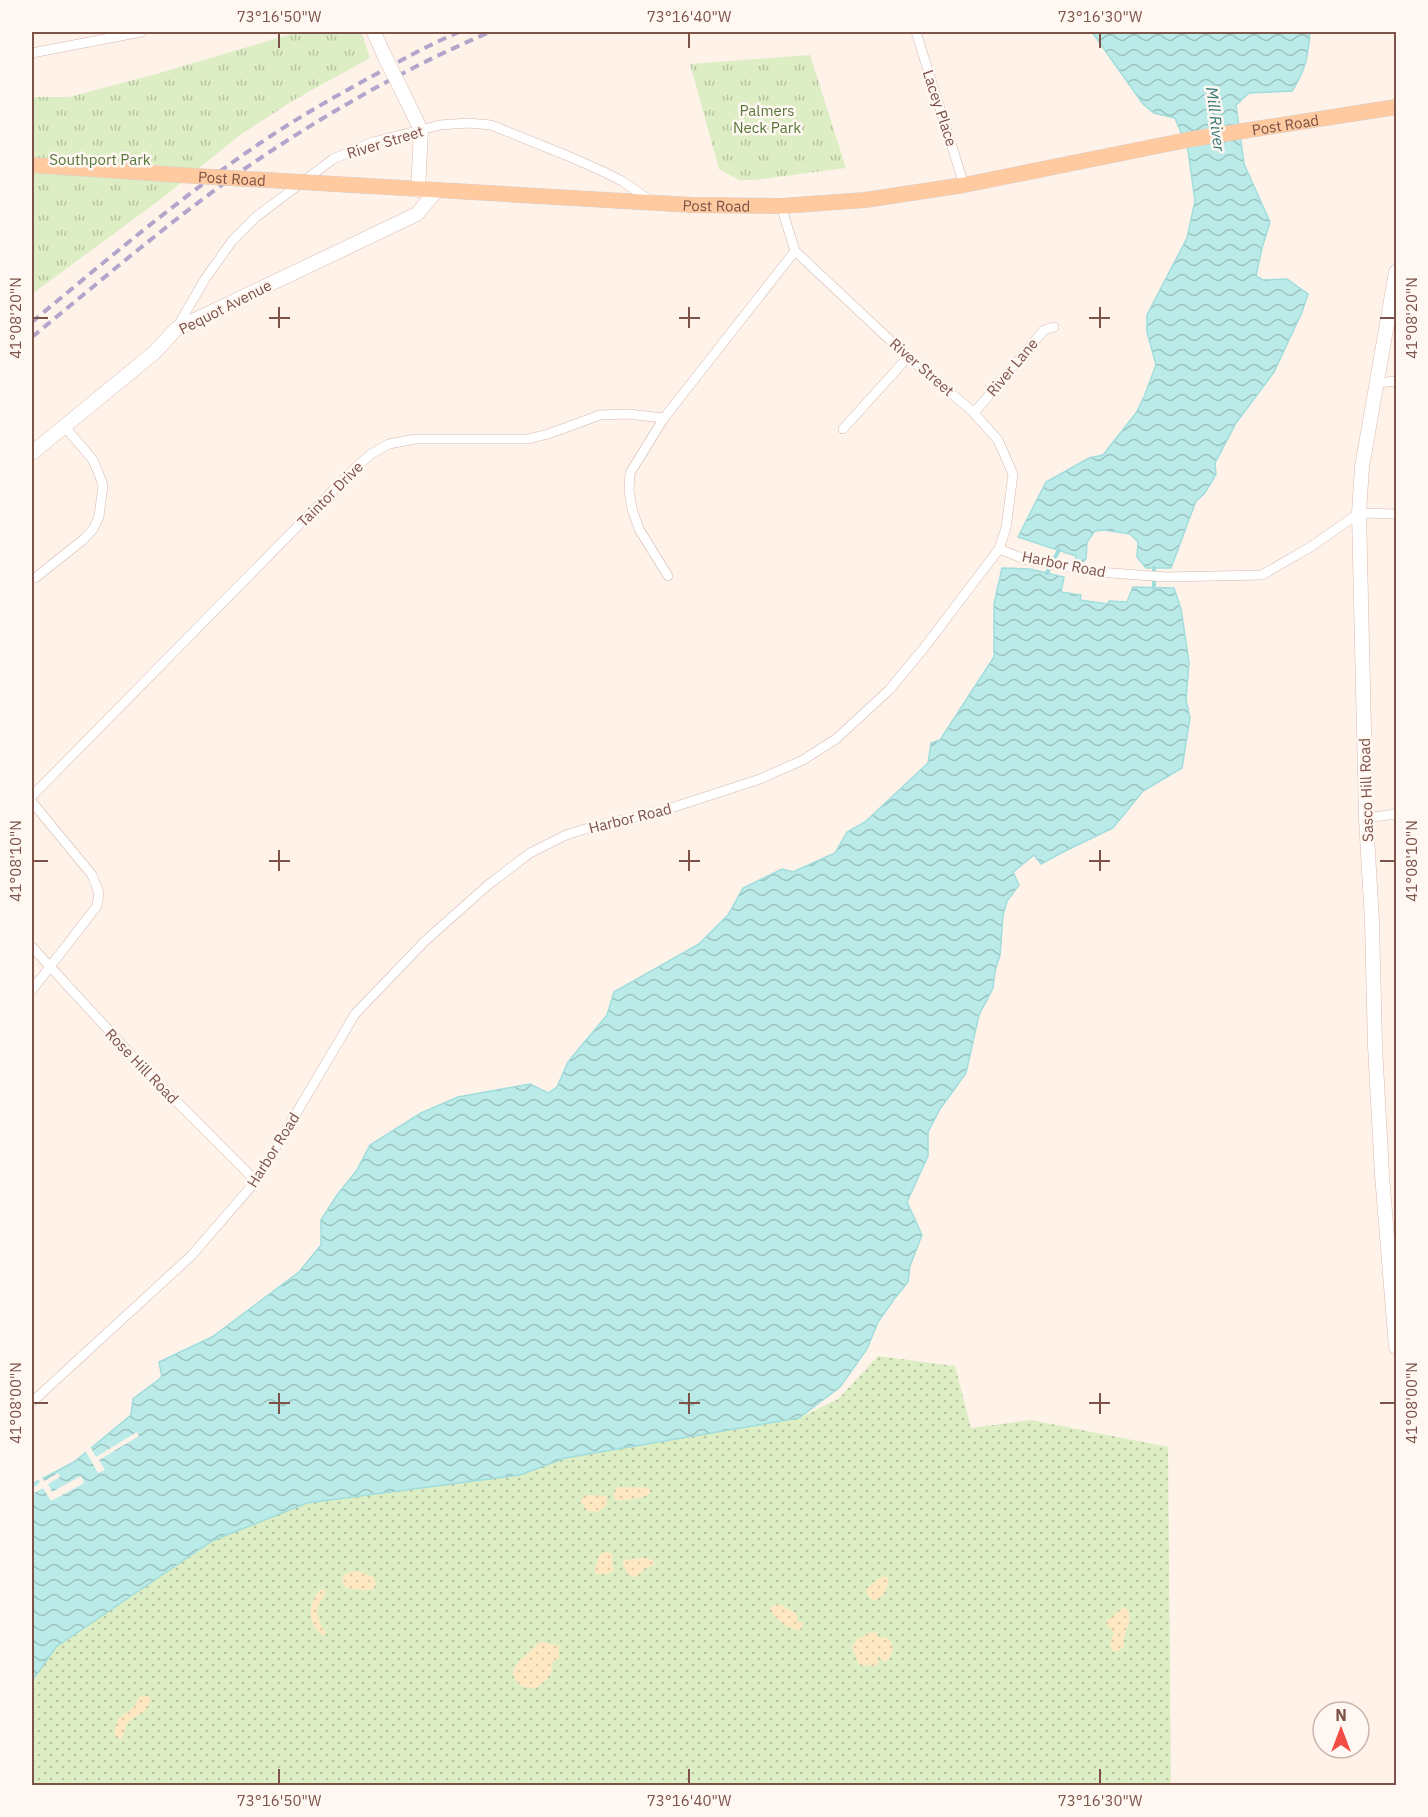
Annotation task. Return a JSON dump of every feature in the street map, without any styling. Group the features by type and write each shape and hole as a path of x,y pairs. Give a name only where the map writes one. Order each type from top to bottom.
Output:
{"main road":[{"name":"Post Road","path":"32,165 436,191 692,205 781,206 864,200 964,185 1192,139 1396,107"}],"street":[{"path":"32,53 141,32"},
{"path":"374,32 421,130 418,190"},
{"name":"Lacey Place","path":"916,32 964,185"},
{"name":"River Street","path":"176,329 225,250 256,217 333,159 373,142 440,125 468,123 491,125 622,181 653,202"},
{"name":"Pequot Avenue","path":"32,453 155,352 176,329 417,214 436,191"},
{"name":"River Street","path":"781,206 795,251 908,357 974,413 998,440 1013,474 1006,528 999,549"},
{"path":"668,576 639,530 629,490 630,473 663,418 795,251"},
{"name":"Sasco Hill Road","path":"1396,272 1362,467 1359,513 1366,818 1376,1046 1382,1175 1396,1347"},
{"name":"River Lane","path":"974,413 1044,330 1054,327"},
{"path":"843,429 908,357"},
{"path":"1378,383 1396,381"},
{"name":"Taintor Drive","path":"32,796 371,454 388,444 415,439 528,439 549,434 600,415 628,414 663,418"},
{"path":"35,578 84,539 93,530 99,517 103,485 98,472 93,460 64,426"},
{"path":"1359,513 1396,514"},
{"name":"Harbor Road","path":"32,1402 190,1257 256,1181 355,1014 425,941 488,885 530,853 566,835 665,810 760,778 803,760 836,739 889,690 999,549 1027,560 1067,568 1166,577 1262,575 1312,546 1359,513"},
{"path":"32,802 92,875 98,888 99,901 32,990"},
{"path":"1366,818 1396,813"},
{"name":"Rose Hill Road","path":"32,947 148,1073 256,1181"}],"green space":[{"name":"Southport Park","path":"298,32 361,32 370,58 294,100 240,135 161,199 32,294 32,97 69,97"},
{"name":"Palmers Neck Park","path":"810,55 846,168 754,180 739,180 719,169 690,64"},
{"path":"878,1356 955,1366 971,1428 1031,1420 1168,1447 1171,1785 32,1786 32,1681 56,1647 213,1541 307,1503 519,1475 565,1458 799,1418 838,1399"}],"sand":[{"path":"616,1488 647,1488 650,1492 639,1498 615,1500 614,1492"},
{"path":"588,1495 607,1496 606,1506 597,1512 587,1511 581,1502 582,1498"},
{"path":"606,1552 612,1554 614,1571 604,1574 594,1572 600,1554"},
{"path":"644,1558 653,1560 654,1565 633,1577 624,1567 624,1560"},
{"path":"356,1571 372,1576 376,1583 374,1589 346,1588 342,1581 344,1576"},
{"path":"883,1576 888,1578 886,1589 882,1596 872,1600 866,1592 867,1588"},
{"path":"321,1589 325,1590 325,1595 319,1604 318,1614 320,1624 326,1633 324,1636 314,1626 311,1614 313,1601"},
{"path":"776,1604 785,1606 785,1610 787,1608 796,1614 798,1619 796,1622 803,1624 801,1630 783,1624 775,1617 770,1609"},
{"path":"1124,1607 1129,1611 1129,1622 1124,1637 1124,1647 1113,1651 1110,1645 1114,1632 1106,1624 1107,1620"},
{"path":"871,1632 877,1633 878,1638 887,1638 892,1644 892,1652 888,1660 883,1661 876,1653 879,1660 877,1666 859,1665 852,1647 858,1639"},
{"path":"538,1643 559,1646 559,1659 552,1662 550,1674 540,1685 536,1688 523,1687 514,1676 516,1666"},
{"path":"141,1695 151,1699 149,1705 127,1724 122,1739 119,1739 114,1733 118,1719 133,1708"}],"water":[{"name":"Mill River","path":"1092,32 1310,32 1306,63 1292,91 1249,93 1236,105 1244,164 1270,222 1256,276 1263,280 1287,279 1308,294 1274,372 1236,423 1215,463 1216,474 1204,494 1196,501 1171,568 1146,568 1137,557 1138,542 1130,534 1095,531 1087,542 1086,559 1083,562 1075,561 1076,556 1018,537 1046,482 1089,458 1103,455 1136,413 1156,365 1147,332 1147,315 1187,238 1195,201 1188,150 1175,118 1154,113 1143,104"},
{"path":"1002,568 1030,569 1064,577 1061,592 1081,595 1080,600 1107,604 1109,601 1127,602 1133,587 1174,588 1181,609 1189,662 1186,700 1190,718 1182,768 1143,791 1113,828 1041,864 1034,855 1013,872 1019,885 1007,901 1003,915 1000,955 993,988 979,1015 966,1073 940,1109 928,1132 928,1156 907,1202 922,1235 910,1266 908,1282 878,1322 867,1349 840,1387 799,1418 565,1458 520,1475 307,1503 212,1541 56,1647 32,1681 32,1484 74,1462 131,1415 133,1399 162,1377 159,1362 212,1337 299,1272 321,1245 321,1220 357,1170 370,1145 421,1113 458,1097 530,1084 548,1093 557,1087 568,1062 607,1015 614,992 699,944 728,915 743,888 782,869 793,872 835,853 847,832 865,822 928,763 931,743 940,740 994,657 994,604"}],"pier":[{"path":"137,1432 139,1436 99,1460 105,1470 98,1473 85,1450 90,1446 96,1457"},
{"path":"58,1473 60,1477 48,1484 52,1492 81,1476 84,1483 51,1501 43,1488 32,1494 32,1489 40,1483 38,1478 41,1477 45,1481"}],"waterway":[{"path":"1047,573 1059,550"},
{"path":"1154,568 1154,588"}],"railway":[{"path":"32,322 168,211 268,138 362,82 418,51 459,32"},
{"path":"32,337 173,222 262,157 373,89 490,32"}]}
